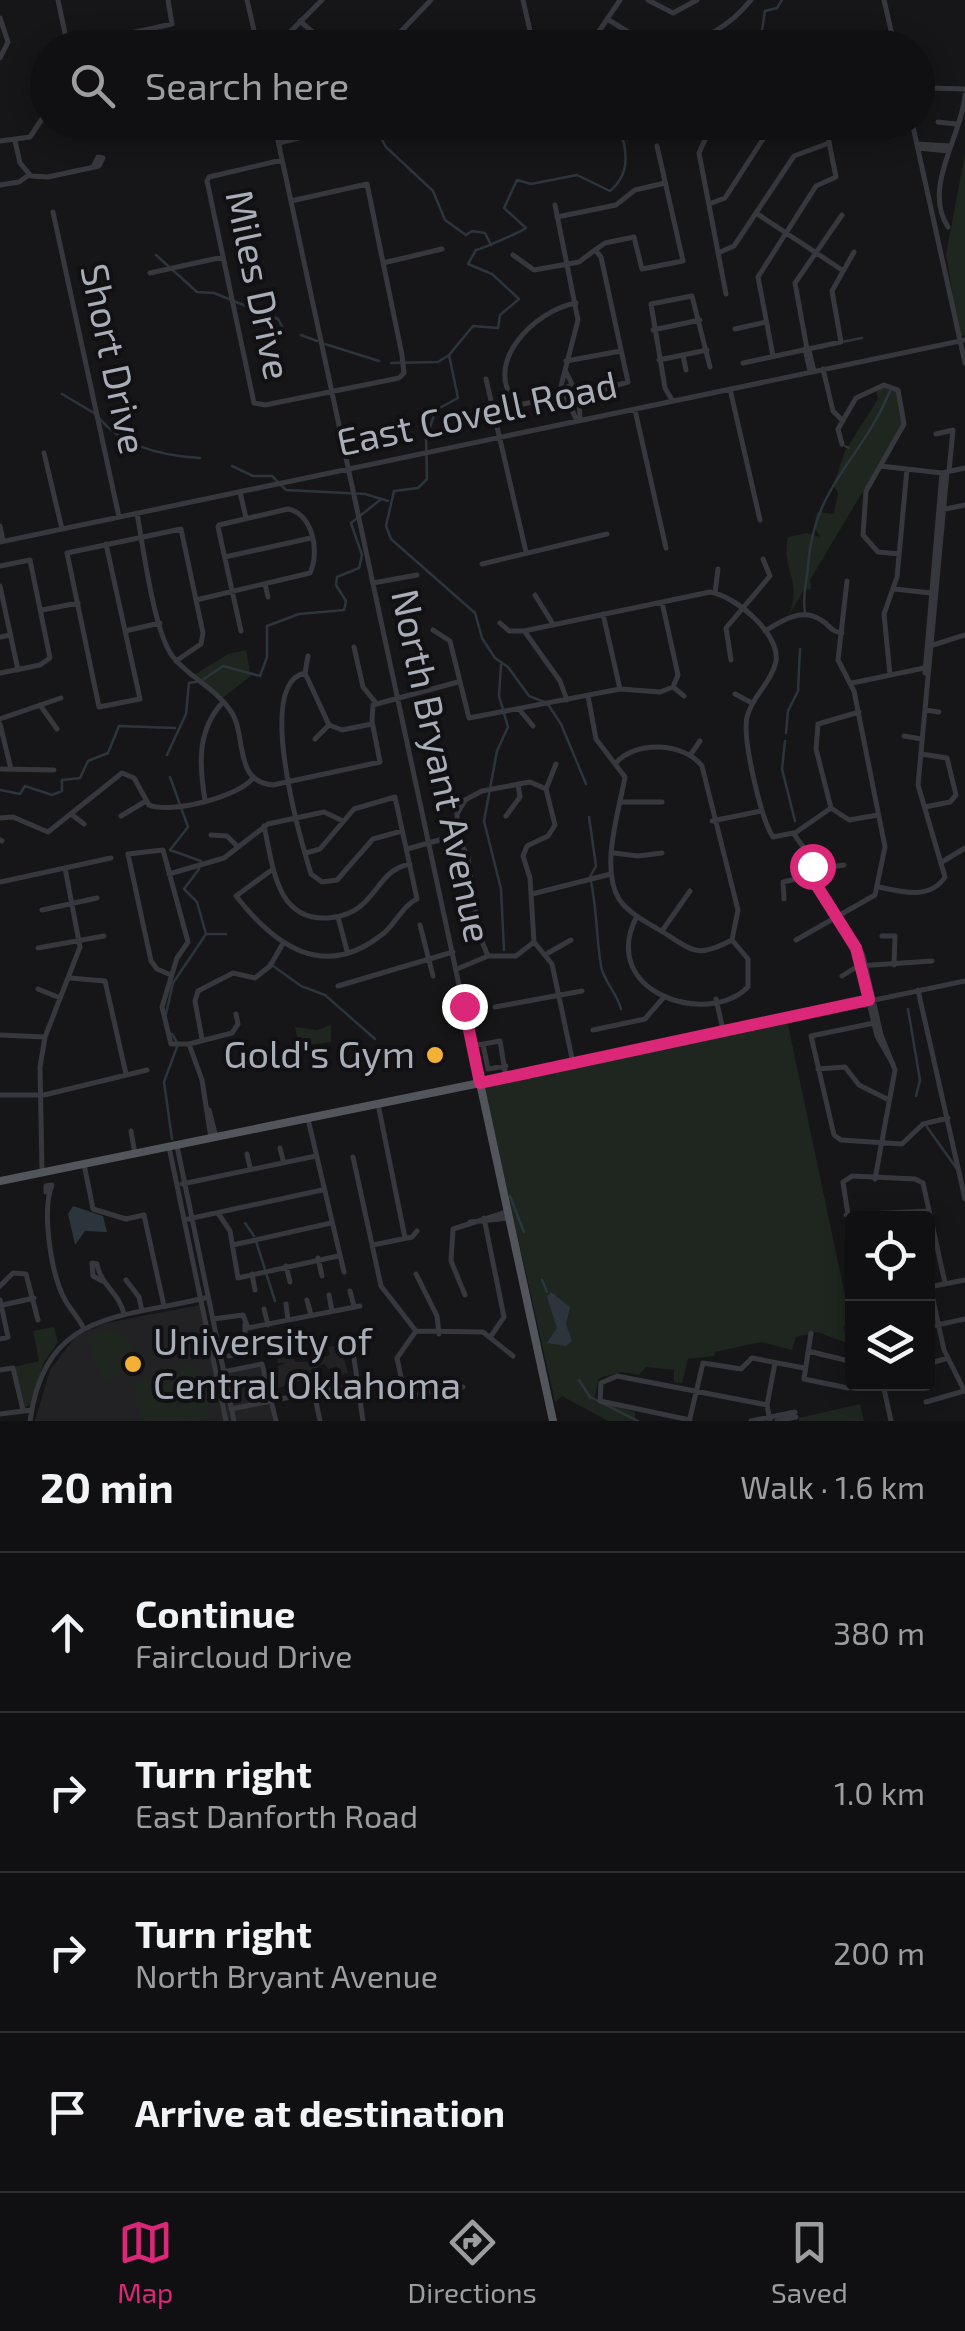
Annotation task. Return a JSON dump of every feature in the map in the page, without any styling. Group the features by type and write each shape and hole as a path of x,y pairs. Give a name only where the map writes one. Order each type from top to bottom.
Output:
{"main road":[{"path":"0,1181 480,1083"},
{"name":"North Bryant Avenue","path":"480,1083 553,1421"}],"street":[{"path":"58,0 64,30"},
{"path":"144,30 172,24 168,0"},
{"path":"247,0 254,30"},
{"path":"291,30 322,0"},
{"path":"402,30 431,0"},
{"path":"523,0 530,30"},
{"path":"602,30 620,0"},
{"path":"648,0 676,12 697,0"},
{"path":"884,0 891,30"},
{"path":"717,30 730,23 749,1"},
{"path":"0,18 8,42 0,58"},
{"path":"607,19 626,30"},
{"path":"300,21 310,30"},
{"path":"935,89 965,95 949,148 940,203 948,227"},
{"path":"938,122 956,124"},
{"path":"0,140 30,135"},
{"path":"15,140 20,162 29,174 48,177 93,167"},
{"name":"North Bryant Avenue","path":"278,140 480,1083"},
{"path":"279,143 291,140"},
{"path":"705,140 698,154 726,294"},
{"path":"709,204 725,198 763,140"},
{"path":"773,356 758,278 816,186 836,177 828,140"},
{"path":"916,140 963,340 965,363"},
{"path":"718,253 734,246 796,153 829,143"},
{"path":"513,254 534,270 567,265 604,243 634,236 642,269 683,262 657,146"},
{"path":"917,146 949,148"},
{"name":"Miles Drive","path":"282,160 208,176 223,257 256,404 331,392"},
{"path":"0,185 19,182 29,174"},
{"path":"558,217 616,205 635,190 665,182"},
{"path":"291,202 367,184 404,373 399,378 331,392"},
{"path":"555,206 578,324 563,390 578,421"},
{"name":"Short Drive","path":"53,212 119,517"},
{"path":"756,213 842,270"},
{"path":"812,372 794,286 842,215"},
{"path":"383,262 442,249"},
{"path":"595,250 604,262 628,382 596,391"},
{"path":"742,363 841,342 832,292 854,252"},
{"path":"150,273 223,257"},
{"path":"673,401 648,309 655,300 686,294 696,302 710,367"},
{"path":"570,385 531,404 516,404 505,367 507,354 548,310 576,303"},
{"path":"652,330 700,320"},
{"path":"735,329 766,322"},
{"name":"East Covell Road","path":"2,542 963,340"},
{"path":"566,365 622,350"},
{"path":"659,360 706,350"},
{"path":"683,355 686,370"},
{"path":"566,365 570,385 579,398 578,421"},
{"path":"823,369 833,411 842,420"},
{"path":"486,379 526,552"},
{"path":"842,444 838,432 854,401 868,389 888,385 898,390 904,424 864,496 864,538 878,552 898,554"},
{"path":"730,388 760,520"},
{"path":"635,409 666,548"},
{"path":"879,887 911,893 935,887 945,876 934,850 918,785 936,549 954,430 936,434"},
{"path":"44,453 62,529"},
{"path":"880,466 946,472 965,468"},
{"path":"890,675 884,614 898,554 907,469"},
{"path":"240,492 246,518"},
{"path":"941,510 965,505"},
{"path":"196,600 232,592 310,573 315,554 306,518 299,512 246,518 218,527 224,557 232,592 240,631"},
{"path":"137,513 164,643 176,661 233,714 245,767 253,778 266,784 290,781 380,762 372,724 376,703"},
{"path":"0,526 2,542"},
{"path":"106,544 140,698 99,707 67,553 106,544 181,529 202,641 176,661"},
{"path":"482,564 607,534"},
{"path":"224,557 311,538"},
{"path":"731,660 726,628 770,576 764,559"},
{"path":"0,566 30,560 50,661 0,674"},
{"path":"715,593 718,569"},
{"path":"373,584 417,575"},
{"path":"796,940 810,936 838,913 871,898 879,887 886,854 855,685 838,660 847,581"},
{"path":"265,584 268,597"},
{"path":"0,586 18,670"},
{"path":"889,591 932,593"},
{"path":"500,623 509,630 524,631 702,592 715,593 740,608 765,631 775,650 775,664 752,704 747,733 761,811 773,838 796,833 831,808"},
{"path":"534,595 554,624"},
{"path":"40,610 78,602"},
{"path":"662,602 678,675 673,688"},
{"path":"603,614 620,689"},
{"path":"765,631 796,616 819,618 831,630 842,633"},
{"path":"126,630 160,623"},
{"path":"434,630 450,641 469,718 620,689 660,692 673,688"},
{"path":"524,631 560,681 567,700"},
{"path":"0,637 10,635"},
{"path":"927,647 965,635"},
{"path":"354,647 363,688 376,703"},
{"path":"308,656 305,673 329,725 342,730 372,724"},
{"path":"855,685 924,668"},
{"path":"305,673 289,679 282,697 281,726 314,878 332,882 346,873 373,840 402,831"},
{"path":"376,703 458,682"},
{"path":"673,688 684,696"},
{"path":"736,694 752,704"},
{"path":"588,696 596,740 625,777 611,874 618,898 637,916 698,952 711,952 732,940 738,910 712,821 706,778 691,754 675,748 646,750 622,756 615,764"},
{"path":"11,769 0,722 60,698"},
{"path":"206,800 203,736 207,722 222,702"},
{"path":"40,706 57,729"},
{"path":"519,710 533,726"},
{"path":"925,710 939,712"},
{"path":"859,712 818,724 816,749 831,808 849,820 878,815"},
{"path":"315,739 329,725"},
{"path":"904,736 921,739"},
{"path":"691,754 700,741"},
{"path":"921,754 947,758 956,790 954,800 925,807"},
{"path":"556,764 546,789 555,825 524,853 532,894 534,942 548,953 572,1062"},
{"path":"0,769 54,770"},
{"path":"0,818 12,817 45,832 122,774 134,778 146,801 163,808 238,792 253,778"},
{"path":"488,956 478,932 468,857 457,836 461,804 482,791 518,784 536,783 546,789"},
{"path":"506,816 520,797 518,784"},
{"path":"444,790 461,804"},
{"path":"273,869 236,896 282,945 314,954 346,951 381,936 417,898 394,797 358,806 320,848 306,853"},
{"path":"121,816 146,801"},
{"path":"622,802 662,802"},
{"path":"712,821 761,811"},
{"path":"168,874 218,861 264,826 329,812 343,820"},
{"path":"71,814 84,824"},
{"path":"264,826 282,895 310,917 338,917 362,906 392,869 410,864"},
{"path":"796,833 822,893 838,913 865,967 882,1049 896,1076 875,1178"},
{"path":"211,836 224,835 238,847"},
{"path":"406,850 457,836"},
{"path":"171,975 156,970 152,961 128,854 161,848 188,942 171,975 162,1007 172,1045 234,1032 236,1014"},
{"path":"942,862 965,848"},
{"path":"614,852 638,856 662,853"},
{"path":"0,882 111,858"},
{"path":"784,899 783,882 844,865"},
{"path":"46,1172 38,1096 45,1037 70,978 80,941 65,868"},
{"path":"532,894 611,874"},
{"path":"662,932 690,891"},
{"path":"42,910 96,898"},
{"path":"637,916 626,942 630,965 639,978 664,996 688,1004 740,994 748,987 748,959 732,940"},
{"path":"338,917 346,951"},
{"path":"420,925 433,976"},
{"path":"882,936 894,934 894,966"},
{"path":"38,948 104,936"},
{"path":"548,953 571,940"},
{"path":"456,969 488,956 516,956 534,942"},
{"path":"202,1039 195,1000 198,991 230,974 254,978 270,966 282,945"},
{"path":"338,986 385,976 429,957 452,952"},
{"path":"842,976 865,967 932,961"},
{"path":"70,978 105,982 126,1074"},
{"path":"480,1083 965,981"},
{"path":"748,987 756,992"},
{"path":"38,989 60,998"},
{"path":"918,990 965,1199"},
{"path":"495,1006 582,991"},
{"path":"593,1030 646,1019 664,996"},
{"path":"716,999 723,1031"},
{"path":"876,1022 810,1036 837,1138 905,1143 923,1124 948,1118"},
{"path":"0,1035 45,1037"},
{"path":"472,1046 500,1041 506,1078"},
{"path":"189,1044 214,1138"},
{"path":"483,1044 488,1068 506,1066"},
{"path":"818,1069 844,1067 859,1085 889,1100"},
{"path":"0,1096 38,1096 147,1070"},
{"path":"380,1104 405,1238"},
{"path":"308,1119 344,1272"},
{"path":"131,1131 134,1154"},
{"path":"173,1146 230,1421"},
{"path":"280,1148 283,1160"},
{"path":"247,1154 250,1167"},
{"path":"180,1185 250,1167 316,1156"},
{"path":"353,1157 382,1290 416,1331 491,1336 513,1356"},
{"path":"84,1164 93,1208 126,1219 144,1216 164,1306"},
{"path":"845,1211 843,1182 852,1176 923,1183 929,1211"},
{"path":"188,1219 322,1190"},
{"path":"46,1192 44,1212 62,1295 83,1327"},
{"path":"218,1213 233,1245 238,1278 338,1256"},
{"path":"465,1295 450,1248 455,1226 509,1215"},
{"path":"484,1220 504,1317 491,1336"},
{"path":"233,1245 330,1223"},
{"path":"372,1245 417,1232"},
{"path":"935,1238 945,1283"},
{"path":"318,1258 322,1276"},
{"path":"286,1266 290,1282"},
{"path":"0,1286 13,1273 26,1274 38,1320"},
{"path":"252,1274 255,1290"},
{"path":"416,1274 436,1316 438,1334"},
{"path":"126,1280 139,1297 142,1311"},
{"path":"935,1285 965,1280"},
{"path":"102,1281 118,1296 124,1315"},
{"path":"245,1324 248,1328 268,1325 357,1306 350,1291"},
{"path":"328,1295 332,1311"},
{"path":"4,1338 0,1303 34,1298"},
{"path":"30,1421 48,1361 62,1341 83,1327 205,1298"},
{"path":"205,1298 213,1319 228,1410"},
{"path":"307,1300 311,1316"},
{"path":"926,1402 965,1392 948,1358 933,1301"},
{"path":"286,1304 288,1320"},
{"path":"264,1309 268,1325"},
{"path":"213,1319 243,1314 245,1351 229,1356"},
{"path":"935,1325 965,1318"},
{"path":"416,1331 397,1358 404,1396 463,1387"},
{"path":"808,1351 849,1361 848,1388 804,1379 804,1368 811,1334"},
{"path":"354,1358 363,1421"},
{"path":"768,1405 696,1390 613,1376 601,1383 600,1401 690,1420 696,1390 702,1362 739,1369 750,1358 804,1368"},
{"path":"935,1362 948,1358"},
{"path":"772,1420 768,1405 775,1363"},
{"path":"223,1372 262,1364 276,1421"},
{"path":"0,1370 13,1368 23,1410"},
{"path":"228,1410 356,1384"},
{"path":"885,1391 891,1421"},
{"path":"314,1392 320,1421"},
{"path":"0,1414 32,1410"},
{"path":"751,1421 796,1414"}],"shaded area":[{"path":"965,154 965,335 959,337 946,254"},
{"path":"884,385 899,392 905,421 810,580 811,590 805,588 787,618 794,595 787,558 788,537 807,533 820,537 814,527 817,512 834,514 838,493 833,485 845,451 878,399 875,387"},
{"path":"246,650 251,676 221,699 194,675 228,654"},
{"path":"787,1020 845,1296 845,1342 817,1332 796,1337 792,1350 761,1342 715,1352 714,1356 688,1359 682,1383 674,1382 674,1370 646,1367 639,1375 621,1372 599,1378 594,1401 635,1412 635,1421 608,1421 562,1396 555,1402 484,1087"},
{"path":"331,1025 331,1042 299,1046 295,1027 317,1030"},
{"path":"73,1206 103,1216 107,1232 85,1231 75,1245 68,1214"},
{"path":"551,1292 570,1307 566,1324 572,1341 566,1346 547,1343 557,1328 547,1297"},
{"name":"University of Central Oklahoma","path":"200,1305 215,1376 261,1367 273,1421 35,1421 50,1370 76,1336 106,1323"},
{"path":"54,1327 58,1342 44,1362 30,1405 25,1407 14,1367 39,1361 33,1331"},
{"path":"110,1329 127,1336 141,1363 104,1382 87,1338"},
{"path":"340,1345 348,1373 339,1375 337,1366 328,1369 325,1364 318,1366 319,1375 278,1388 278,1366 286,1363 278,1363 276,1355 288,1352 296,1362 308,1362 330,1355 328,1347"},
{"path":"192,1362 194,1369 199,1368 208,1420 142,1421 133,1382 185,1370 185,1363"},
{"path":"860,1404 864,1421 799,1421 799,1418"}],"waterway":[{"path":"762,30 765,11 777,8 782,0"},
{"path":"382,140 433,191 445,220 466,235 472,231 485,233 491,245"},
{"path":"586,784 561,724 547,703 529,696 508,667 495,658 482,638 475,613 391,539 386,526 394,491 418,488 427,479 426,438 436,410 458,398 449,355 473,326 498,328 500,315 519,299 492,274 468,264 476,250 526,228 504,208 517,180 531,184 577,175 610,191 625,168 623,140"},
{"path":"156,255 197,292 214,293 278,319 284,330"},
{"path":"301,335 317,341"},
{"path":"842,342 862,338"},
{"path":"325,344 379,361"},
{"path":"391,363 438,362 449,355"},
{"path":"805,612 812,538 819,514 890,391"},
{"path":"62,394 94,413"},
{"path":"99,418 132,443 200,458"},
{"path":"845,446 849,448"},
{"path":"232,466 253,476 272,476 286,490 365,494 388,501"},
{"path":"167,755 186,714 189,683 201,681 223,666 260,676 267,657 267,626 299,614 344,610 346,601 336,585 337,577 359,568 362,555 351,523 380,500"},
{"path":"786,733 788,711 798,691 800,649"},
{"path":"501,665 499,696 508,727 497,751 484,821 501,889 504,950"},
{"path":"0,790 20,794 25,786 52,795 62,791 62,780 80,778 88,761 108,753 119,726 175,728"},
{"path":"785,741 782,769 795,821"},
{"path":"170,777 188,827 170,850 201,861"},
{"path":"589,817 596,866 590,877 601,966 621,1009"},
{"path":"166,1014 173,983 206,934 197,902 184,889 199,869"},
{"path":"207,934 226,934"},
{"path":"269,963 301,986 325,995 375,1039"},
{"path":"908,1009 920,1080 916,1096"},
{"path":"172,1034 178,1044 164,1082 172,1139"},
{"path":"927,1127 957,1169"},
{"path":"510,1196 524,1232"},
{"path":"245,1223 254,1236"},
{"path":"256,1241 275,1301"},
{"path":"542,1280 547,1292"},
{"path":"579,1380 590,1397 638,1421"}],"place":[{"name":"Gold's Gym","path":"435,1055"},
{"name":"University of Central Oklahoma","path":"133,1364"}],"route":[{"path":"464,1006 480,1083 869,1000 856,948 817,886 812,866"}]}
